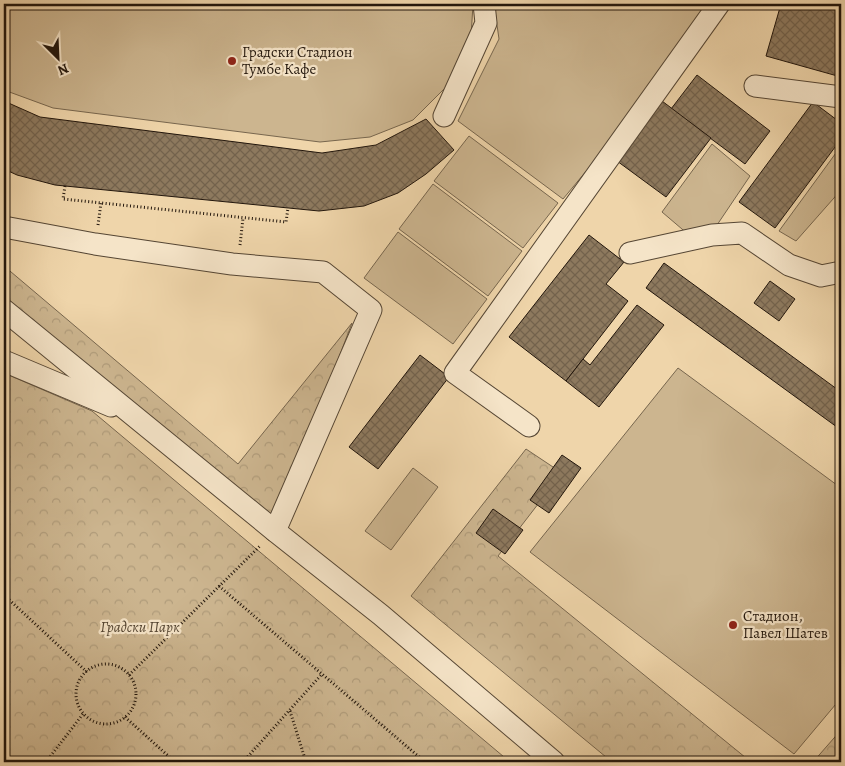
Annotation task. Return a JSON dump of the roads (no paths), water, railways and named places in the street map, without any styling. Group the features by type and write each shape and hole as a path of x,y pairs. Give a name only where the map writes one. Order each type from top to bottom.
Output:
{"street":[{"path":"444,116 486,23 484,4"},
{"path":"529,426 455,373 719,4"},
{"path":"755,86 841,97"},
{"path":"4,227 95,244 238,264 323,272 371,310 275,531"},
{"path":"630,253 712,235 742,233 790,265 820,276 841,272"},
{"path":"4,310 381,615 554,762"},
{"path":"4,361 134,416"}],"place":[{"name":"Градски Стадион Тумбе Кафе","path":"232,61"},
{"name":"Стадион, Павел Шатев","path":"733,625"}],"park label":[{"name":"Градски Парк","path":"140,627"}]}
